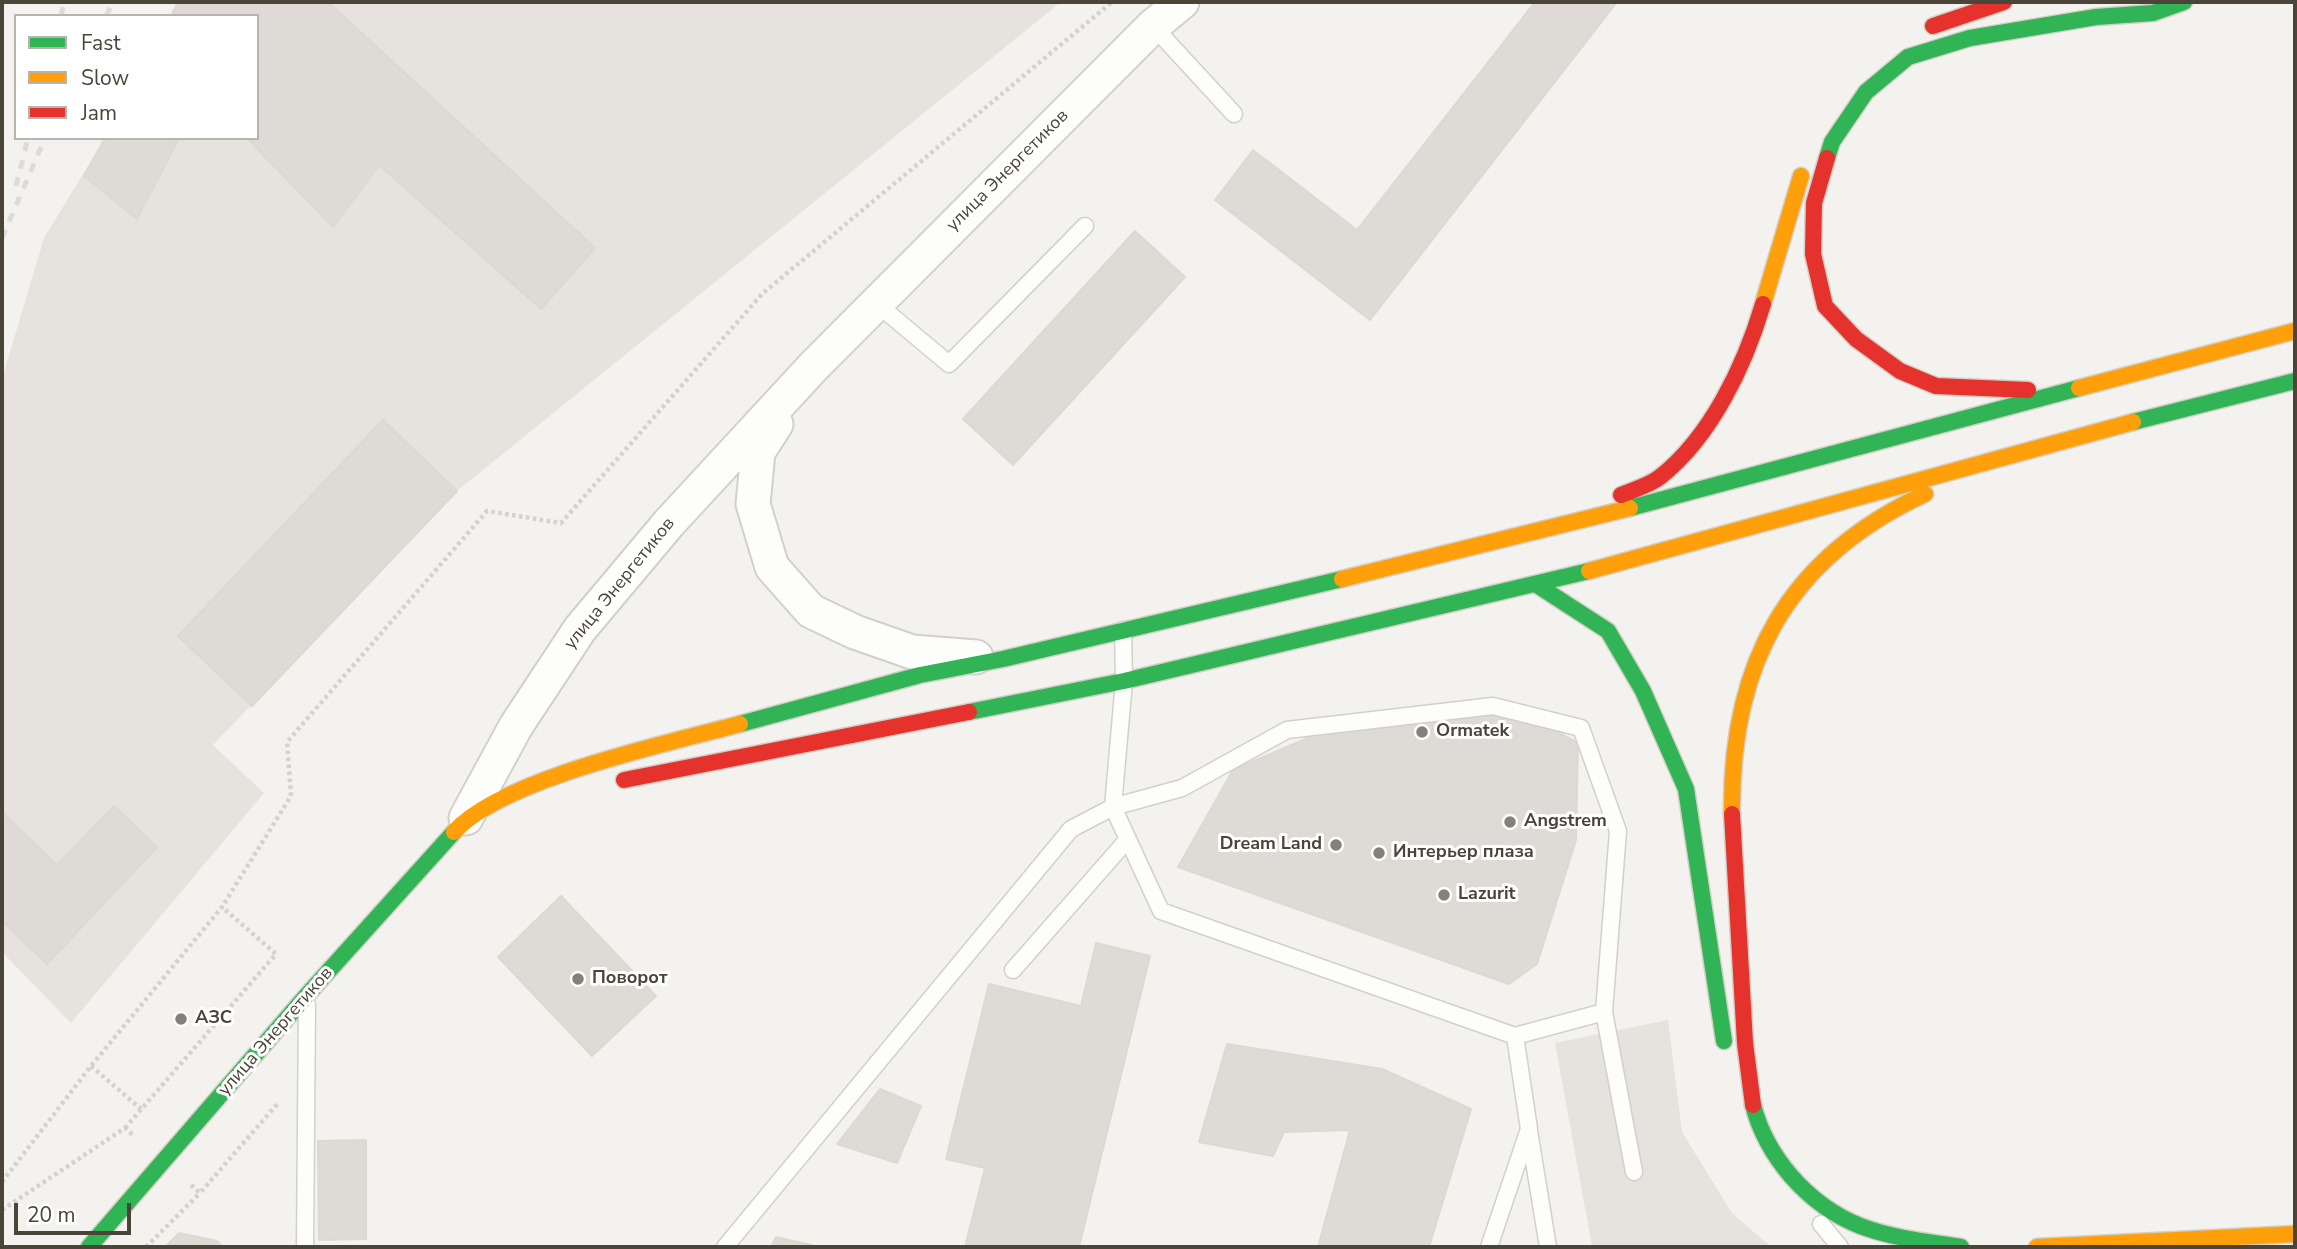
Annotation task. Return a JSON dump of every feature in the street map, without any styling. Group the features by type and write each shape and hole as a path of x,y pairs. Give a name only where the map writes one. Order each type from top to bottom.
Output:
{"main road":[{"path":"1847,90 1891,50 1947,19 2004,2"},
{"path":"2072,390 1936,386 1900,371 1856,339 1825,306 1813,254 1814,204 1817,191 1832,142 1866,92 1908,57 1970,38 2096,17 2153,13 2184,2"},
{"path":"1529,535 1660,478 1699,437 1735,377 1761,312 1810,150 1826,121"},
{"path":"466,818 527,788 607,760 920,676 1003,659 1529,535 2295,331"},
{"path":"606,783 1124,681 1537,585 2017,452 2295,380"},
{"path":"1961,1247 1893,1237 1827,1212 1776,1158 1750,1102 1732,788 1735,735 1748,679 1772,629 1797,592 1832,551 1902,504 2017,452"},
{"path":"1537,585 1608,631 1643,691 1686,789 1727,1061"},
{"path":"466,818 554,795"},
{"name":"улица Энергетиков","path":"89,1247 307,995 466,818"},
{"path":"1738,1113 1764,1169 1821,1224 1878,1247"},
{"path":"2037,1247 2295,1234"}],"street":[{"name":"улица Энергетиков","path":"466,818 516,726 580,629 669,523 876,303 1153,26 1182,2"},
{"path":"814,366 758,452 753,504 772,567 811,611 855,632 912,652 1003,659"}],"lane":[{"path":"1153,26 1234,114"},
{"path":"876,303 949,364 1085,226"},
{"path":"1123,631 1124,681 1113,807 1161,911 1515,1036 1604,1012"},
{"path":"725,1247 1071,829 1113,807 1182,788 1287,730 1493,706 1581,728 1618,831 1604,1012 1634,1172"},
{"path":"1013,970 1128,839"},
{"path":"305,1247 307,995"},
{"path":"1515,1036 1548,1247"},
{"path":"1489,1247 1529,1129"},
{"path":"1821,1224 1840,1247"}],"path":[{"path":"2,1182 91,1066 222,907 291,796 287,742 487,511 561,523 762,294 1112,2"},
{"path":"125,1128 276,954 222,907"},
{"path":"91,1066 141,1109"},
{"path":"146,1247 200,1193"}],"shaded area":[{"path":"178,2 1061,2 457,491 213,745 264,793 71,1023 2,952 2,379 44,238 104,140 259,140 259,14 172,14"},
{"path":"1668,1020 1682,1132 1732,1213 1771,1247 1592,1247 1555,1043"}],"building":[{"path":"178,2 328,2 595,248 541,309 379,165 333,227 249,140 259,140 259,14 172,14"},
{"path":"1535,2 1617,2 1370,320 1215,200 1253,150 1357,230"},
{"path":"104,140 178,140 137,219 84,176"},
{"path":"1135,231 1185,277 1013,465 963,419"},
{"path":"383,420 457,491 252,706 178,636"},
{"name":"Интерьер плаза","path":"1440,713 1526,716 1578,743 1576,840 1537,964 1509,984 1178,867 1233,770 1324,731"},
{"path":"114,806 157,847 47,964 2,921 2,812 57,865"},
{"path":"561,896 656,996 592,1056 498,957"},
{"path":"1096,943 1150,956 1079,1247 965,1247 985,1168 946,1159 989,984 1081,1006"},
{"path":"1227,1044 1382,1069 1471,1109 1429,1247 1318,1247 1350,1130 1284,1132 1273,1156 1199,1142"},
{"path":"880,1089 921,1106 897,1163 837,1144"},
{"path":"366,1140 366,1239 319,1240 318,1141"},
{"path":"179,1233 217,1241 222,1247 165,1247"},
{"path":"776,1237 820,1247 771,1247"}],"railway":[{"path":"61,14 64,2"},
{"path":"107,14 113,2"},
{"path":"16,186 28,140"},
{"path":"2,238 44,140"}],"traffic: fast":[{"path":"1827,158 1832,142 1866,92 1908,57 1970,38 2096,17 2153,13 2184,2"},
{"path":"2133,422 2295,381"},
{"path":"1630,508 2079,388"},
{"path":"969,712 1124,681 1589,571"},
{"path":"740,724 920,675 1003,659 1342,579"},
{"path":"1537,585 1608,631 1643,691 1686,789 1724,1041"},
{"path":"89,1247 307,995 454,832"},
{"path":"1753,1105 1763,1134 1778,1160 1810,1195 1829,1210 1848,1221 1889,1235 1961,1247"}],"traffic: slow":[{"path":"1763,304 1801,176"},
{"path":"2079,388 2295,331"},
{"path":"1589,571 2133,422"},
{"path":"1732,814 1734,760 1742,710 1756,664 1776,622 1803,584 1836,550 1877,520 1925,494"},
{"path":"1342,579 1630,508"},
{"path":"454,832 477,813 509,795 546,780 588,765 740,724"},
{"path":"2037,1247 2295,1234"}],"traffic: jam":[{"path":"1933,26 2004,2"},
{"path":"1827,158 1814,203 1813,254 1825,306 1856,339 1900,371 1936,386 2028,390"},
{"path":"1621,495 1660,477 1695,442 1736,375 1763,304"},
{"path":"624,780 969,712"},
{"path":"1732,814 1745,1043 1753,1105"}],"place":[{"name":"Ormatek","path":"1422,732"},
{"name":"Angstrem","path":"1510,822"},
{"name":"Dream Land","path":"1336,845"},
{"name":"Интерьер плаза","path":"1379,853"},
{"name":"Lazurit","path":"1444,895"},
{"name":"Поворот","path":"578,979"},
{"name":"АЗС","path":"181,1019"}]}
